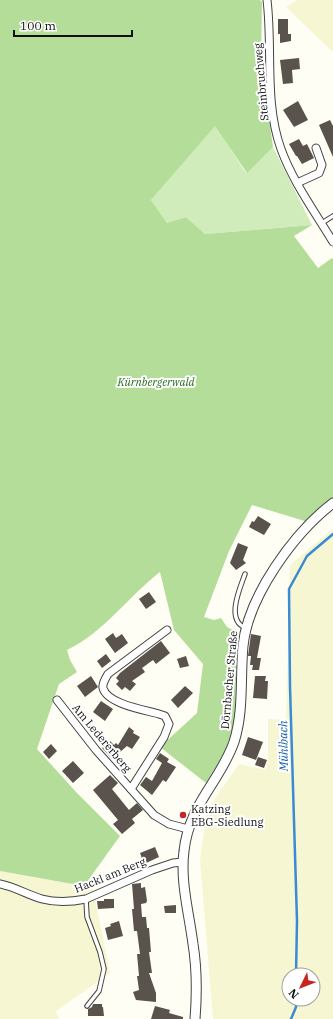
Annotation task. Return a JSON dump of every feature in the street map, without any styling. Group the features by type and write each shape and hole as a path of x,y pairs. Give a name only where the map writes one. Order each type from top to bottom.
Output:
{"street":[{"name":"Steinbruchweg","path":"267,0 272,101 280,148 297,183 333,242"},
{"path":"297,183 319,173 322,165 316,148"},
{"name":"Dörnbacher Straße","path":"195,1019 197,979 183,862 188,829 199,803 230,753 236,736 241,702 242,657 246,628 252,609 259,594 282,558 310,524 333,503"},
{"name":"Am Ledererberg","path":"131,789 164,737 170,724 165,716 117,702 105,692 103,688 104,681 108,674 167,630"},
{"name":"Am Ledererberg","path":"57,700 96,750 154,815 162,820 188,829"},
{"name":"Hackl am Berg","path":"0,884 12,887 41,899 53,902 70,902 86,899 152,870 173,863 183,862"}],"lane":[{"path":"322,223 333,216"},
{"path":"245,574 235,604 235,614 239,624 246,628"},
{"path":"86,899 87,917 100,952 104,969 99,991 87,1006"}],"green space":[{"name":"Kürnbergerwald","path":"0,0 260,0 262,2 261,60 273,147 247,173 215,126 151,200 167,223 186,217 205,234 312,225 294,236 318,268 332,258 333,259 333,500 308,522 252,505 229,551 204,617 214,620 221,618 227,627 237,632 235,724 224,754 206,783 160,747 197,713 203,664 174,630 160,572 104,624 80,643 67,650 70,660 77,672 59,684 37,749 77,793 120,836 84,886 0,871"},
{"path":"297,0 333,0 333,52 286,7"},
{"path":"215,125 246,173 273,147 312,225 205,234 186,217 167,223 151,200"},
{"path":"333,528 333,1019 213,1019 200,860 207,810 239,764 266,770 268,758 268,719 286,720 290,565"},
{"path":"0,871 84,886 93,889 110,973 56,1011 59,1019 0,1019"}],"building":[{"path":"278,19 288,19 288,34 291,34 291,41 280,43 280,34 278,34"},
{"path":"299,58 300,69 292,70 293,83 283,84 280,60"},
{"path":"298,101 308,120 294,127 283,110"},
{"path":"330,120 333,126 333,157 319,125"},
{"path":"299,139 303,146 307,144 314,158 302,164 289,144"},
{"path":"258,516 271,524 264,535 249,527 252,521 254,522"},
{"path":"238,543 248,547 243,560 246,563 236,570 230,563"},
{"path":"149,592 156,602 146,609 139,599"},
{"path":"113,633 116,638 122,634 128,643 115,653 105,639"},
{"path":"251,634 261,636 257,658 261,658 259,670 252,670 253,665 250,665 251,656 248,656"},
{"path":"161,641 170,653 156,664 153,660 142,668 145,672 132,681 136,684 130,691 125,687 122,690 116,684 119,681 116,678 120,673"},
{"path":"106,654 111,661 102,668 97,661"},
{"path":"186,656 189,666 180,668 177,659"},
{"path":"91,676 98,687 85,697 77,686"},
{"path":"255,676 266,676 265,681 268,681 267,699 253,698"},
{"path":"185,686 193,693 178,708 171,700"},
{"path":"101,701 113,709 105,721 93,712"},
{"path":"129,727 134,731 133,733 140,737 132,749 127,746 112,759 102,748 110,741 114,745 116,743 118,745"},
{"path":"248,737 263,742 256,760 242,755"},
{"path":"51,744 57,751 49,759 43,752"},
{"path":"160,753 169,759 167,762 176,767 166,782 163,780 152,795 140,785 146,777 152,781 162,763 156,759"},
{"path":"258,757 267,760 264,768 255,765"},
{"path":"73,761 84,773 73,783 62,771"},
{"path":"110,775 118,783 112,789 129,810 137,803 143,810 132,819 135,823 122,834 113,824 118,820 93,790"},
{"path":"155,847 159,857 144,864 140,853"},
{"path":"141,883 141,888 145,887 147,901 146,903 141,904 142,917 146,917 147,928 149,928 151,952 149,952 152,973 149,973 156,993 156,1002 136,1000 133,992 139,990 137,976 139,976 137,954 140,954 137,931 134,931 132,884"},
{"path":"104,899 114,899 114,908 98,909 97,901 104,901"},
{"path":"176,905 176,913 165,913 164,906"},
{"path":"119,921 123,936 108,940 105,928 111,926 110,924"},
{"path":"93,1004 102,1004 104,1016 88,1016 88,1009 92,1007"},
{"path":"155,1006 170,1010 169,1013 183,1017 183,1019 151,1019"}],"waterway":[{"name":"Mühlbach","path":"296,967 297,921 290,687 289,589 307,556 333,534"},
{"name":"Mühlbach","path":"291,1019 296,1007"}],"place":[{"name":"Katzing EBG-Siedlung","path":"183,815"}]}
